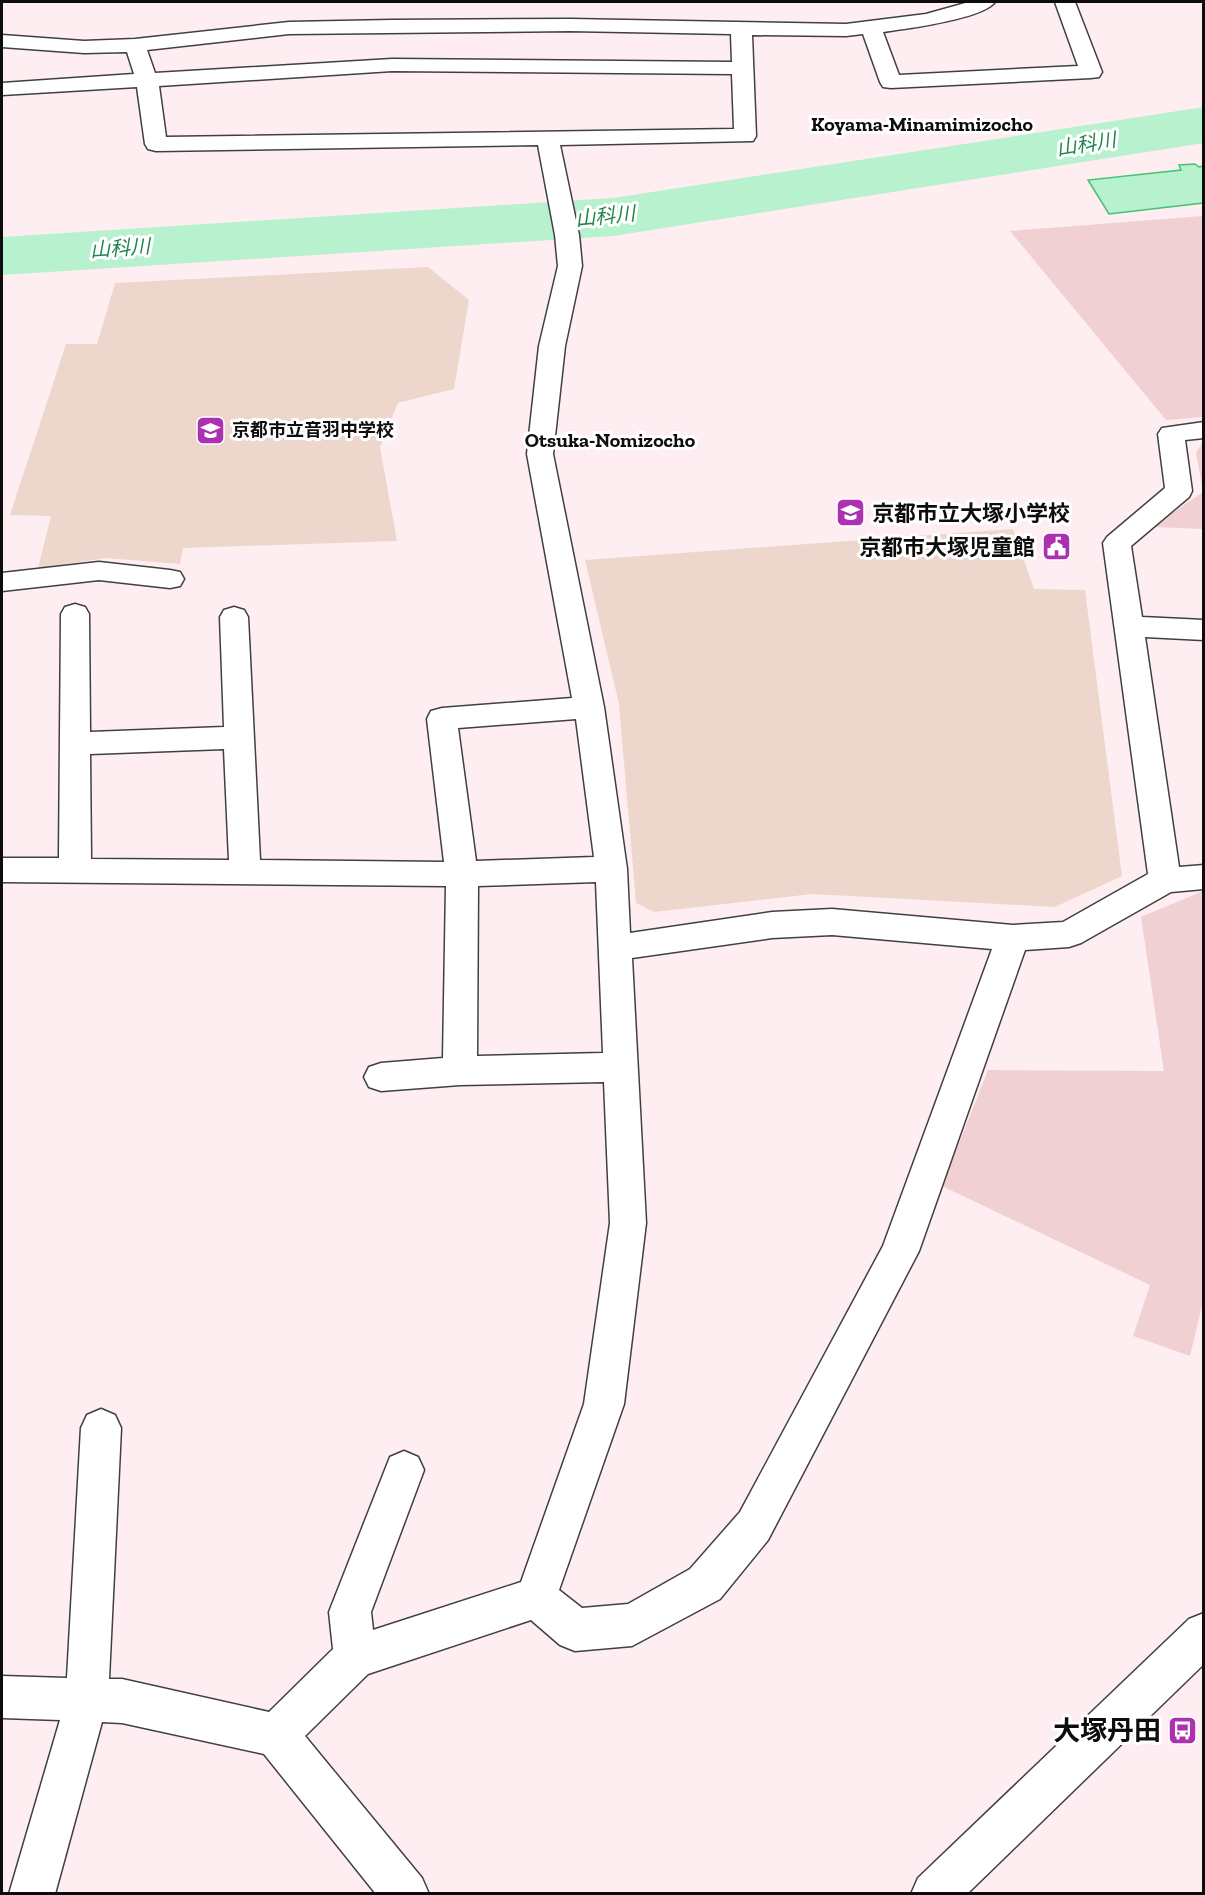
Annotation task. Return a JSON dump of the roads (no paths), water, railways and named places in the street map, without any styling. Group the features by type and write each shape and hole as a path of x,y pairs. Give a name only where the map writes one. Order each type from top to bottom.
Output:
{"street":[{"path":"570,25 576,2"},
{"path":"2,41 84,47 135,45 393,18 570,25 694,19 741,29 846,30 927,20 974,8 985,2"},
{"path":"871,27 891,82 1091,72 1065,2"},
{"path":"135,45 147,80 156,144 746,136 741,29"},
{"path":"2,89 392,65 742,68"},
{"path":"536,1598 604,1404 628,1223 611,868 589,707 540,454 552,346 570,266 567,235 548,139"},
{"path":"1165,880 1117,543 1179,491 1171,434 1203,430"},
{"path":"2,582 99,571 170,579"},
{"path":"75,614 75,870"},
{"path":"234,617 245,873"},
{"path":"1129,626 1203,630"},
{"path":"460,1071 462,874 442,719 589,707"},
{"path":"75,744 239,737"},
{"path":"2,870 462,874 611,868"},
{"path":"614,948 772,925 832,922 1013,938 1069,934 1165,880 1203,877"},
{"path":"536,1598 575,1630 632,1625 705,1584 754,1526 900,1251 1013,938"},
{"path":"381,1077 460,1071 620,1067"},
{"path":"32,1893 87,1700 101,1428"},
{"path":"356,1657 350,1612 404,1470"},
{"path":"276,1735 356,1657 536,1598"},
{"path":"934,1893 1203,1634"},
{"path":"2,1696 122,1701 276,1735 406,1893"}],"waterway":[{"name":"山科川","path":"2,256 613,217 1204,125"}],"place":[{"name":"京都市立音羽中学校","path":"211,430"},
{"name":"京都市立大塚小学校","path":"851,513"},
{"name":"京都市大塚児童館","path":"1056,547"},
{"name":"大塚丹田","path":"1182,1731"}],"district":[{"name":"Koyama-Minamimizocho","path":"922,124"},
{"name":"Otsuka-Nomizocho","path":"610,440"}]}
